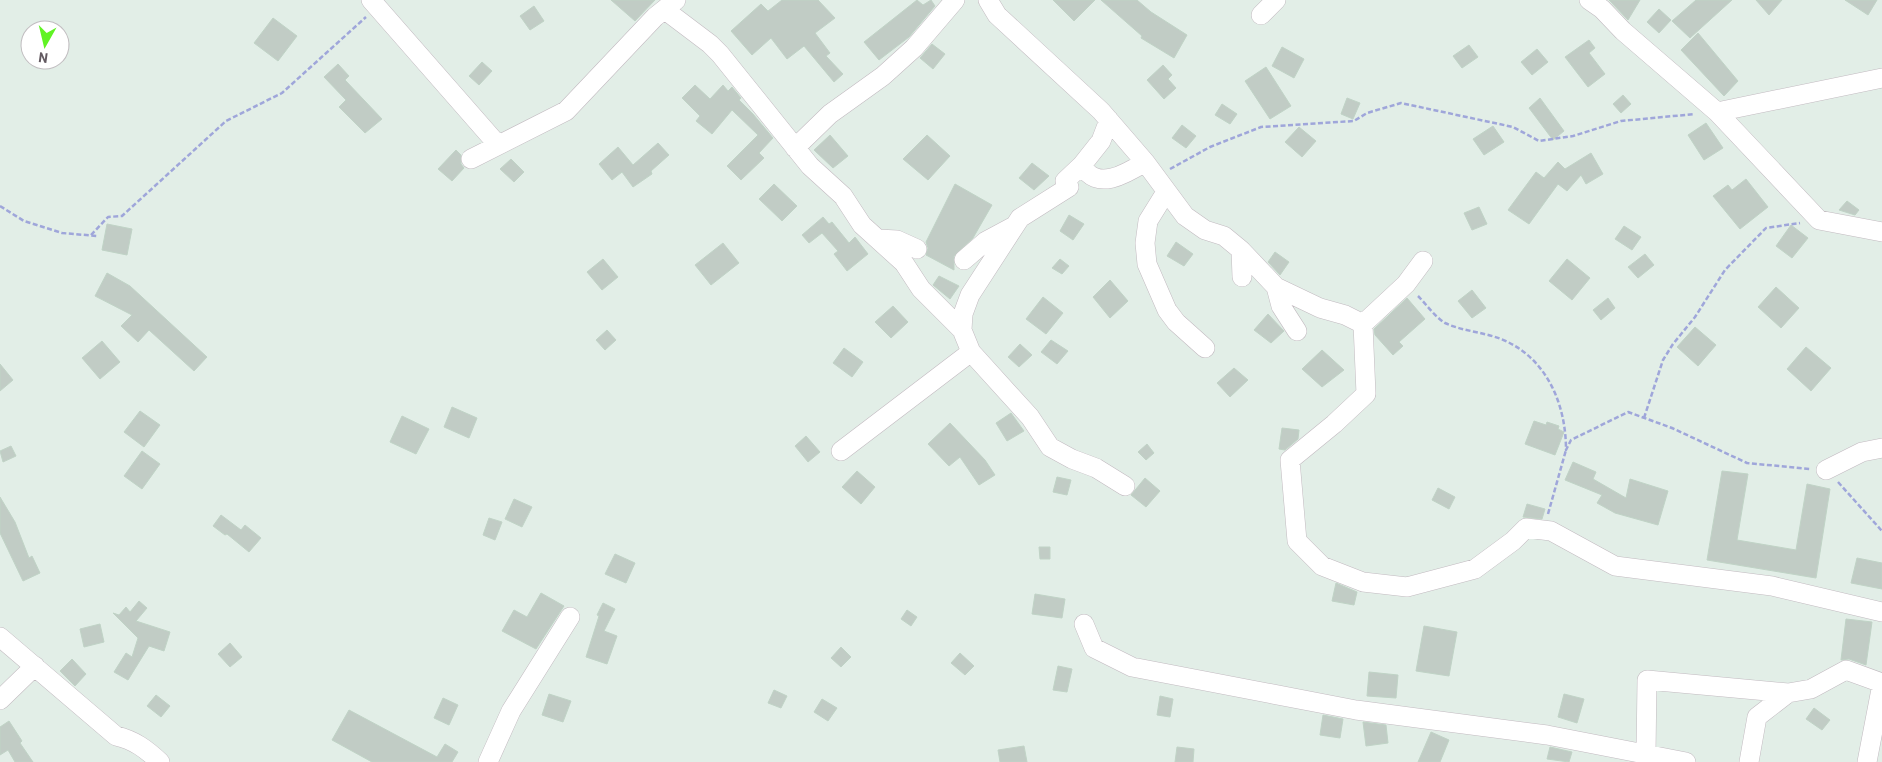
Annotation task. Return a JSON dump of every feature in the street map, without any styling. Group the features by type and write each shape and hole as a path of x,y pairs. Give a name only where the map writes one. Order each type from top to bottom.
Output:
{"street":[{"path":"795,148 830,114 882,76 914,48 955,0"},
{"path":"988,0 997,15 1109,120 1150,169 1185,216 1205,230 1224,236 1241,250 1276,288 1320,308 1346,315 1363,324"},
{"path":"1261,16 1276,0"},
{"path":"1589,0 1602,9 1623,31 1717,112 1819,220 1882,232"},
{"path":"374,4 498,145"},
{"path":"471,159 566,111 670,5 710,44 748,86 810,166 843,196 862,225 904,263 922,289 962,330 971,352 1025,411 1050,447 1072,459 1096,468 1125,486"},
{"path":"1717,112 1882,78"},
{"path":"962,330 963,314 970,295 1020,218 1069,187 1066,181 1082,165 1101,141 1109,120"},
{"path":"1082,165 1093,178 1105,180 1150,169"},
{"path":"1166,192 1148,221 1145,243 1147,264 1167,310 1176,322 1205,348"},
{"path":"964,260 986,241 1015,226"},
{"path":"878,239 897,240 917,249"},
{"path":"1241,250 1242,277"},
{"path":"1422,261 1406,284 1363,324 1366,394 1334,424 1290,460 1297,541 1322,566 1363,582 1407,587 1474,569 1513,541 1526,528 1551,531 1616,566 1772,586 1882,612"},
{"path":"1276,288 1281,306 1297,331"},
{"path":"840,450 971,352"},
{"path":"1826,470 1862,452 1882,448"},
{"path":"488,762 511,712 570,617"},
{"path":"1084,624 1094,648 1132,667 1356,710 1547,735 1686,762"},
{"path":"0,637 116,736 128,739 141,746 160,762"},
{"path":"0,700 35,666"},
{"path":"1646,754 1647,680 1788,692 1811,689 1846,670 1882,683 1867,762"},
{"path":"1749,762 1757,717 1788,692"}],"path":[{"path":"91,235 108,217 122,216 226,121 282,93 374,4"},
{"path":"1150,169 1261,127 1354,121 1367,113 1401,103 1513,127 1539,140 1573,136 1621,121 1717,112"},
{"path":"0,206 24,221 62,233 97,236"},
{"path":"1644,418 1663,360 1673,344 1695,317 1725,270 1766,228 1819,220"},
{"path":"1406,284 1444,322 1500,338 1523,349 1550,379 1566,431 1566,450"},
{"path":"1543,530 1566,450 1571,440 1628,412 1672,428 1747,462 1826,470 1882,531"}],"building":[{"path":"611,0 655,0 635,21"},
{"path":"782,0 818,0 835,18 815,33 830,53 826,56 843,74 834,82 804,46 787,59 771,38 752,55 731,31 761,4 768,11"},
{"path":"917,0 923,5 931,0 935,6 909,37 879,60 864,42"},
{"path":"1053,0 1095,0 1074,21"},
{"path":"1101,0 1137,0 1151,12 1187,35 1174,58 1141,38 1142,36"},
{"path":"1609,0 1640,0 1628,20"},
{"path":"1696,0 1732,0 1690,38 1672,21"},
{"path":"1756,0 1782,0 1769,15"},
{"path":"1845,0 1877,0 1868,15"},
{"path":"534,6 544,21 530,30 520,16"},
{"path":"1659,9 1671,20 1659,33 1647,22"},
{"path":"273,18 297,36 278,61 254,43"},
{"path":"1698,33 1738,81 1724,96 1681,50"},
{"path":"1589,40 1595,48 1589,53 1605,74 1588,87 1565,57"},
{"path":"932,44 945,54 933,69 920,58"},
{"path":"1469,45 1478,57 1462,68 1453,56"},
{"path":"1282,47 1304,59 1294,78 1272,66"},
{"path":"1537,49 1548,62 1532,75 1521,62"},
{"path":"482,62 492,71 479,85 469,76"},
{"path":"338,64 349,76 345,80 382,119 365,133 339,107 346,100 324,77"},
{"path":"1163,65 1172,75 1168,79 1176,88 1164,99 1147,80"},
{"path":"1266,67 1291,106 1270,119 1245,81"},
{"path":"695,85 710,99 723,85 728,91 732,87 741,98 739,100 773,138 759,153 764,158 741,180 727,166 758,135 732,110 712,134 696,121 700,116 682,98"},
{"path":"1623,95 1631,104 1621,113 1613,104"},
{"path":"1347,98 1360,103 1353,119 1341,114"},
{"path":"1540,98 1564,131 1553,140 1529,108"},
{"path":"1222,104 1237,114 1230,124 1215,115"},
{"path":"1706,123 1723,148 1704,160 1688,135"},
{"path":"1182,125 1196,136 1186,148 1172,138"},
{"path":"1493,126 1504,142 1484,155 1473,139"},
{"path":"1299,127 1316,141 1302,157 1285,142"},
{"path":"830,135 848,156 833,168 814,150"},
{"path":"927,135 950,156 928,180 903,159"},
{"path":"658,143 669,155 651,171 652,174 633,187 622,172 612,180 599,164 618,147 633,165"},
{"path":"456,150 461,155 461,164 464,168 452,181 438,169"},
{"path":"1591,153 1603,174 1586,184 1581,175 1567,191 1558,184 1529,224 1508,210 1536,172 1544,178 1558,162 1565,169"},
{"path":"511,159 524,172 514,182 500,169"},
{"path":"1032,163 1049,176 1034,190 1019,178"},
{"path":"1746,179 1768,207 1740,229 1713,196 1728,185 1732,190"},
{"path":"774,184 797,206 782,221 759,199"},
{"path":"955,184 992,205 973,238 954,256 954,270 926,255 928,248 926,242"},
{"path":"1847,201 1859,210 1855,215 1839,210"},
{"path":"1479,207 1487,224 1472,230 1464,213"},
{"path":"1069,215 1084,224 1073,240 1060,231"},
{"path":"823,217 829,224 832,222 849,243 855,237 868,254 847,271 834,254 838,251 822,233 809,243 802,235"},
{"path":"107,224 132,229 127,255 102,250"},
{"path":"1791,225 1808,238 1792,258 1776,246"},
{"path":"1624,226 1641,237 1632,250 1615,239"},
{"path":"1176,242 1193,254 1184,266 1167,256"},
{"path":"723,243 739,263 711,285 695,265"},
{"path":"1275,252 1289,262 1280,275 1268,262"},
{"path":"1645,254 1654,265 1638,278 1628,267"},
{"path":"603,259 618,277 602,290 587,272"},
{"path":"1060,259 1069,266 1062,274 1052,268"},
{"path":"1567,259 1590,278 1572,300 1549,281"},
{"path":"107,273 130,286 207,357 194,371 149,330 138,342 121,326 132,315 95,296"},
{"path":"939,276 959,286 950,299 933,285"},
{"path":"1110,280 1128,301 1110,318 1093,297"},
{"path":"1776,287 1799,308 1781,328 1758,307"},
{"path":"1472,290 1486,308 1472,318 1458,301"},
{"path":"1043,297 1063,313 1046,334 1026,319"},
{"path":"1407,298 1425,319 1399,342 1403,346 1393,355 1375,335 1374,329"},
{"path":"1608,298 1615,308 1601,320 1593,310"},
{"path":"893,306 908,322 891,338 875,322"},
{"path":"1268,314 1284,331 1271,343 1254,330"},
{"path":"1695,327 1716,345 1698,366 1677,347"},
{"path":"607,330 616,340 605,350 596,340"},
{"path":"1051,340 1068,351 1057,364 1041,352"},
{"path":"102,341 120,362 100,379 82,358"},
{"path":"1020,344 1032,355 1019,367 1008,357"},
{"path":"1806,347 1831,368 1811,391 1787,369"},
{"path":"844,348 863,362 852,377 833,363"},
{"path":"1322,350 1344,370 1322,387 1302,369"},
{"path":"0,364 13,380 0,391"},
{"path":"1234,368 1248,380 1230,397 1217,383"},
{"path":"452,407 477,418 469,438 444,427"},
{"path":"140,411 160,425 144,447 124,432"},
{"path":"1011,413 1024,431 1007,441 996,423"},
{"path":"402,416 429,429 416,454 390,442"},
{"path":"1534,421 1546,425 1547,422 1559,426 1558,429 1564,432 1555,455 1525,444"},
{"path":"950,423 985,460 995,475 979,485 960,457 949,466 928,444"},
{"path":"1282,428 1299,430 1298,439 1285,450 1279,449"},
{"path":"806,436 820,452 808,462 795,446"},
{"path":"1147,444 1154,453 1146,460 1138,452"},
{"path":"11,446 16,456 3,462 0,451"},
{"path":"142,451 160,464 142,489 124,476"},
{"path":"1573,462 1596,472 1593,479 1626,498 1630,479 1668,491 1658,525 1615,513 1597,503 1602,495 1565,480"},
{"path":"857,471 875,487 861,504 842,487"},
{"path":"1722,471 1748,474 1737,540 1796,550 1807,484 1830,489 1816,578 1707,560"},
{"path":"1057,477 1071,480 1067,495 1053,492"},
{"path":"1145,478 1160,491 1146,507 1131,495"},
{"path":"1438,488 1455,497 1449,509 1432,500"},
{"path":"0,497 15,522 29,558 32,556 40,573 23,581 0,533"},
{"path":"514,499 532,507 522,527 505,519"},
{"path":"1527,504 1545,509 1542,519 1523,517"},
{"path":"221,515 241,530 245,525 261,538 249,552 227,534 225,535 213,526"},
{"path":"489,518 502,522 495,540 483,535"},
{"path":"1039,547 1050,547 1050,559 1040,559"},
{"path":"615,554 635,563 626,583 605,574"},
{"path":"1857,558 1882,563 1882,589 1851,583"},
{"path":"1336,583 1357,592 1354,605 1332,601"},
{"path":"541,593 564,606 536,649 502,631 514,610 527,617"},
{"path":"1035,594 1065,599 1062,618 1032,614"},
{"path":"139,601 147,608 136,621 170,632 164,651 149,646 128,680 114,672 126,653 132,657 138,638 113,613 119,615 126,607 130,612"},
{"path":"603,603 615,609 604,631 617,636 607,664 586,657 599,616 597,615"},
{"path":"907,610 917,617 911,626 901,619"},
{"path":"1846,619 1872,622 1866,665 1849,659 1841,660"},
{"path":"100,624 104,642 84,647 80,629"},
{"path":"1424,626 1457,632 1449,676 1416,671"},
{"path":"230,643 242,657 230,667 218,654"},
{"path":"841,647 851,657 841,667 831,658"},
{"path":"960,653 974,666 965,675 951,663"},
{"path":"72,659 86,674 75,686 60,671"},
{"path":"1058,666 1072,669 1067,692 1053,690"},
{"path":"1369,672 1398,675 1396,698 1367,696"},
{"path":"774,690 787,696 781,708 768,703"},
{"path":"549,694 571,701 563,722 542,715"},
{"path":"1564,694 1584,699 1577,723 1558,717"},
{"path":"156,695 170,706 161,717 147,706"},
{"path":"1160,696 1173,699 1170,717 1157,715"},
{"path":"443,698 458,705 449,725 434,718"},
{"path":"822,699 837,708 828,721 814,712"},
{"path":"1814,708 1830,720 1822,730 1806,719"},
{"path":"349,710 437,757 445,744 458,752 452,762 372,762 332,740"},
{"path":"1323,715 1343,719 1340,738 1320,735"},
{"path":"9,721 22,741 20,743 33,762 15,762 8,750 0,755 0,727"},
{"path":"1363,722 1386,725 1388,743 1366,746"},
{"path":"1431,732 1449,740 1440,762 1418,762"},
{"path":"1024,746 1027,762 1000,762 998,750"},
{"path":"1177,747 1194,749 1193,762 1175,762"},
{"path":"1550,747 1572,752 1569,762 1547,759"}]}
